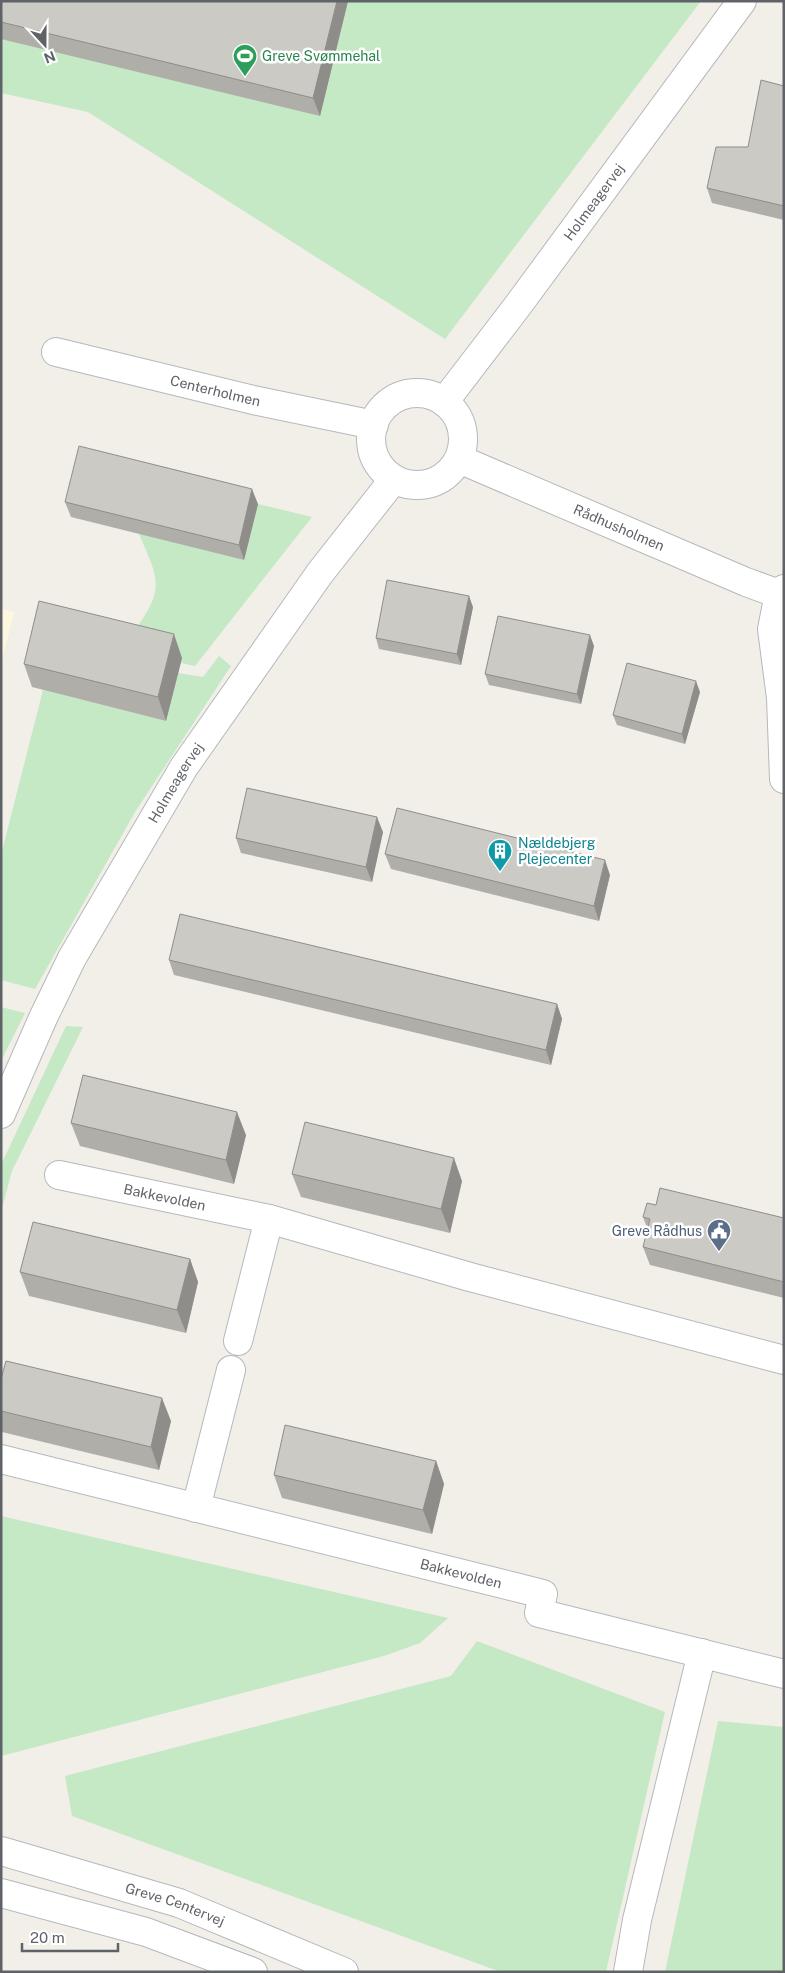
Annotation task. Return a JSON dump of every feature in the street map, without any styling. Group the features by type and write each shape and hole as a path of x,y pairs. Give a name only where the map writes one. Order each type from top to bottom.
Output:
{"street":[{"name":"Holmeagervej","path":"444,402 519,304 742,1"},
{"name":"Centerholmen","path":"56,352 253,400 374,425"},
{"path":"412,394 428,395 444,402 455,413 462,427 463,443 459,459 450,471 438,480 423,485 408,484 394,479 382,468 374,455 371,440 374,425 382,409 396,399 412,394"},
{"name":"Rådhusholmen","path":"459,459 746,582 782,592 772,629 781,698 784,779"},
{"name":"Holmeagervej","path":"1,1114 43,1018 72,958 184,767 320,573 394,479"},
{"name":"Bakkevolden","path":"60,1175 269,1219 470,1277 784,1360"},
{"path":"238,1341 269,1219"},
{"path":"196,1508 231,1370"},
{"name":"Bakkevolden","path":"1,1459 543,1594 538,1613 784,1674"},
{"path":"628,1972 637,1920 702,1653"},
{"name":"Greve Centervej","path":"1,1851 179,1903 344,1972"},
{"path":"1,1893 146,1932 253,1972"}],"shaded area":[{"path":"1,609 14,612 1,665"}],"green space":[{"path":"1,1 701,1 445,339 88,112 1,93"},
{"path":"258,504 312,517 195,666 181,663 182,658 135,630 151,603 156,583 151,562 139,534"},
{"path":"219,656 231,666 135,812 35,989 1,980 1,855 43,690 166,721 178,673 203,677"},
{"path":"1,1007 25,1013 1,1061"},
{"path":"66,1026 83,1027 12,1171 1,1212 1,1165"},
{"path":"1,1516 448,1618 420,1643 384,1656 1,1756"},
{"path":"477,1641 665,1712 606,1972 501,1972 72,1816 65,1776 451,1676"},
{"path":"718,1721 784,1727 784,1972 665,1972"}],"building":[{"name":"Greve Svømmehal","path":"1,1 337,1 313,98 1,22"},
{"path":"761,80 784,86 784,206 707,188 716,147 748,147"},
{"path":"79,446 252,489 239,545 65,502"},
{"path":"387,580 469,596 457,654 376,638"},
{"path":"39,601 174,634 158,697 24,664"},
{"path":"498,616 590,635 577,694 485,674"},
{"path":"627,663 696,681 682,734 613,715"},
{"path":"247,788 377,817 366,867 236,838"},
{"name":"Nældebjerg Plejecenter","path":"397,808 605,860 594,906 385,854"},
{"path":"180,914 557,1004 546,1050 169,960"},
{"path":"83,1075 237,1112 226,1160 71,1123"},
{"path":"305,1122 454,1158 441,1209 292,1174"},
{"name":"Greve Rådhus","path":"660,1188 784,1218 784,1282 643,1247 650,1219 643,1217 647,1203 656,1205"},
{"path":"33,1222 190,1259 177,1310 20,1272"},
{"path":"6,1361 162,1398 151,1447 1,1411 1,1379"},
{"path":"285,1425 436,1461 423,1510 274,1475"}],"place":[{"name":"Greve Svømmehal","path":"245,77"},
{"name":"Nældebjerg Plejecenter","path":"500,872"},
{"name":"Greve Rådhus","path":"719,1252"}]}
